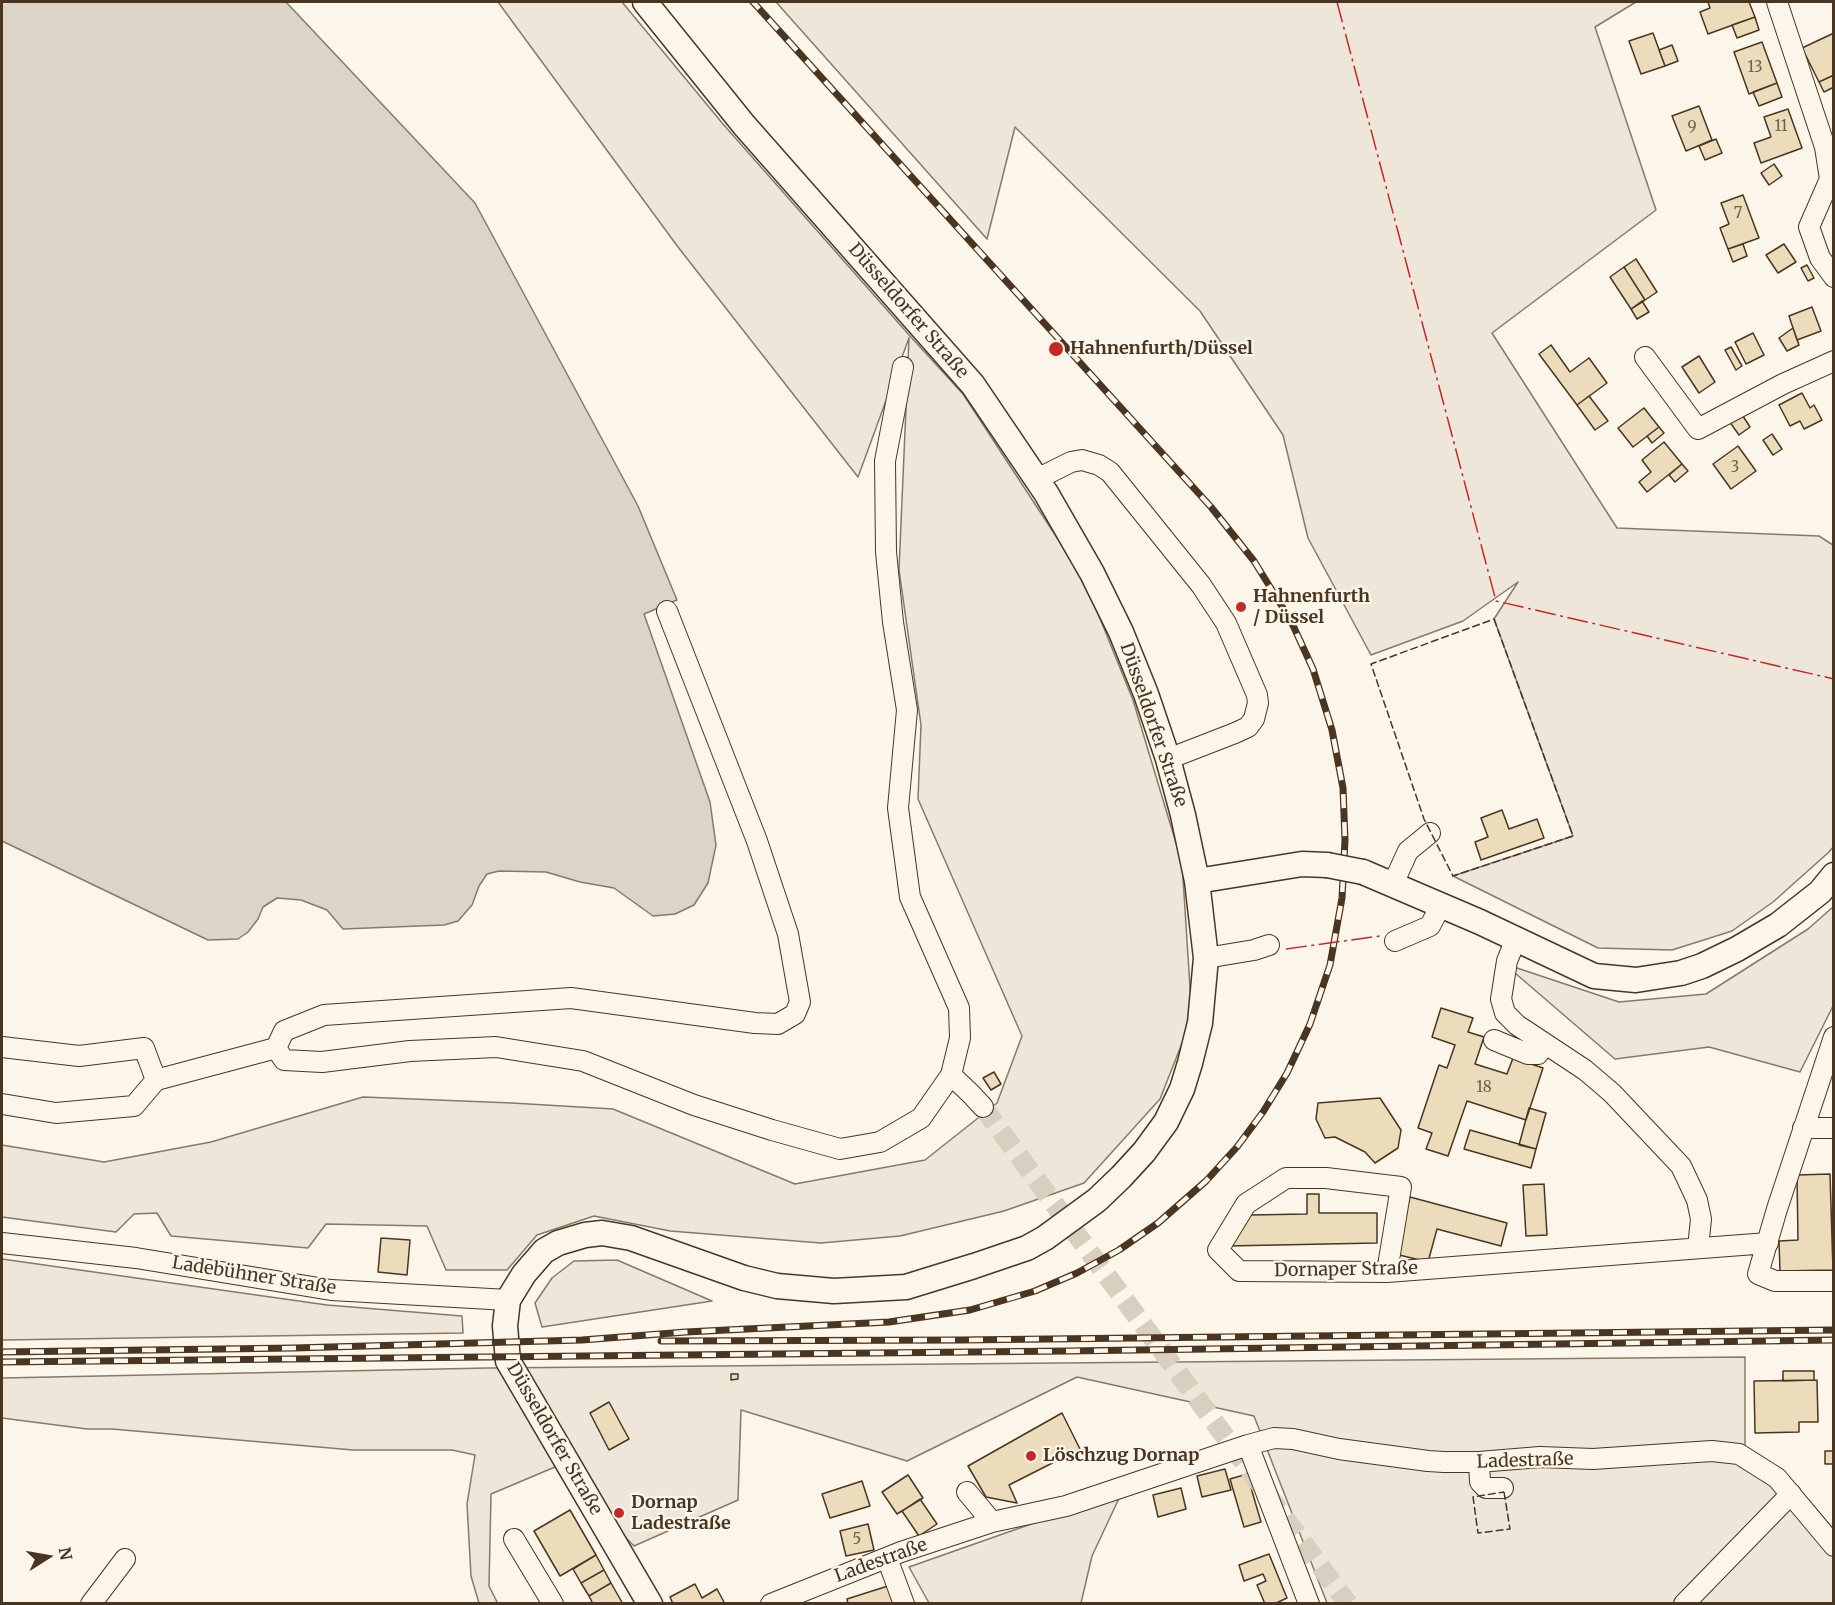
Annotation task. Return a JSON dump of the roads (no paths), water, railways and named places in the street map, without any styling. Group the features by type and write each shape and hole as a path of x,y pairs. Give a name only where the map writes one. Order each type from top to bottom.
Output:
{"main road":[{"name":"Düsseldorfer Straße","path":"645,2 744,125 973,385 1037,479 1092,573 1121,632 1146,694 1168,759 1183,815 1197,881 1206,958 1200,1023 1182,1089 1166,1122 1129,1169 1097,1200 1045,1238 1027,1248 906,1287 834,1291 777,1286 744,1278 630,1238 602,1233 585,1235 558,1243 544,1251 524,1274 508,1300 505,1326 508,1361 650,1604"},
{"path":"1197,881 1302,864 1327,865 1363,872 1441,905 1594,976 1636,980 1681,973 1728,953 1778,925 1820,892 1833,875"}],"street":[{"path":"1777,2 1825,147 1832,178 1809,227 1820,258 1833,277"},
{"path":"1645,357 1698,429 1783,384 1833,361"},
{"path":"276,1048 284,1060 322,1062 410,1051 496,1047 583,1061 694,1105 840,1149 880,1142 921,1118 951,1075 960,1038 959,1008 910,897 898,808 907,710 893,621 886,552 885,461 903,368"},
{"path":"1037,479 1071,462 1082,460 1094,463 1110,472 1202,585 1226,623 1257,695 1258,703 1254,719 1248,727 1168,759"},
{"path":"2,1104 56,1113 134,1106 156,1080 276,1048 284,1031 324,1015 570,998 755,1023 778,1024 795,1014 800,1002 788,934 757,841 667,611"},
{"path":"1394,884 1408,851 1430,834"},
{"path":"1395,940 1430,926 1441,905"},
{"path":"1516,939 1507,961 1501,999 1505,1013 1518,1025 1585,1070 1612,1093 1681,1166 1697,1200 1701,1220 1698,1248"},
{"path":"1206,958 1254,950 1269,945"},
{"path":"1833,1037 1758,1274 1775,1281 1833,1281"},
{"path":"1494,1040 1528,1054 1538,1054 1545,1044"},
{"path":"2,1047 80,1056 144,1048 156,1080"},
{"path":"951,1075 983,1107"},
{"path":"1803,1128 1833,1128"},
{"name":"Dornaper Straße","path":"1387,1272 1401,1187 1326,1178 1286,1178 1246,1204 1218,1250 1239,1271 1387,1272 1768,1243"},
{"name":"Ladebühner Straße","path":"2,1243 136,1258 331,1290 508,1300"},
{"name":"Ladestraße","path":"780,1602 887,1558 992,1522 1066,1506 1274,1438 1293,1438 1339,1449 1417,1460 1479,1462 1540,1457 1593,1459 1712,1451 1739,1454 1777,1478 1833,1546"},
{"path":"1248,1445 1309,1604"},
{"path":"1479,1462 1480,1482 1486,1488 1503,1488"},
{"path":"967,1492 992,1522"},
{"path":"1684,1604 1791,1494"},
{"path":"514,1539 553,1604"},
{"path":"887,1558 904,1604"},
{"path":"91,1604 125,1559"}],"tunnel":[{"path":"983,1107 1348,1604"}],"railway":[{"path":"2,1352 294,1348 582,1340 686,1332 889,1322 970,1310 1035,1291 1077,1273 1119,1250 1158,1223 1206,1181 1237,1147 1263,1112 1287,1073 1310,1024 1330,965 1342,898 1345,840 1343,788 1332,730 1313,669 1291,621 1254,561 1211,507 753,2"},
{"path":"661,1341 961,1340 1834,1330"},
{"path":"2,1362 1068,1351 1834,1340"}],"place":[{"name":"Hahnenfurth/Düssel","path":"1056,349"},
{"name":"Hahnenfurth / Düssel","path":"1241,607"},
{"name":"Löschzug Dornap","path":"1031,1456"},
{"name":"Dornap Ladestraße","path":"619,1513"}]}
